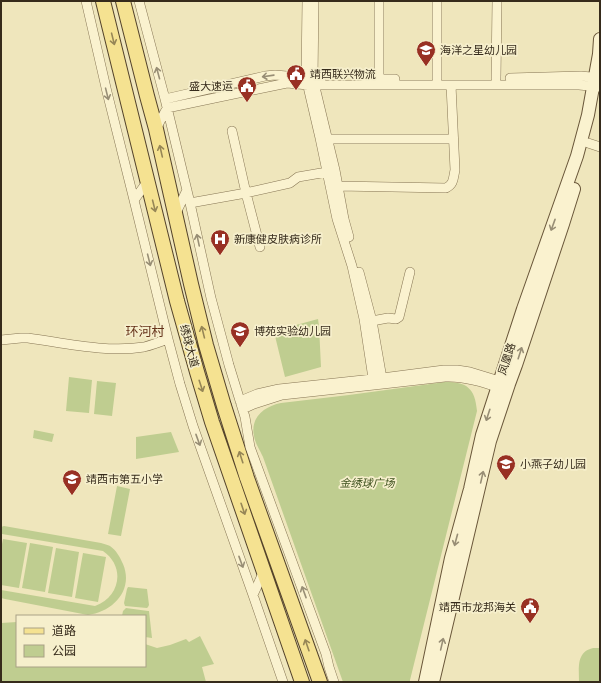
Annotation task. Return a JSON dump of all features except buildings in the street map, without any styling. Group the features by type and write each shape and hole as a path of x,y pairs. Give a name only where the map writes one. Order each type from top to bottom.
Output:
{"main road":[{"name":"绣球大道","path":"105,7 177,301 198,376 212,422 302,682"},
{"name":"绣球大道","path":"124,8 156,129 175,215 213,369 247,478 320,682"},
{"name":"凤凰路","path":"425,682 451,558 470,489 482,435 503,386 516,365 563,224 588,143 598,84 600,39"},
{"name":"凤凰路","path":"433,682 503,386 523,309 577,156 598,84"}],"street":[{"path":"86,1 106,92 168,339 193,426 283,682"},
{"path":"124,8 134,1"},
{"path":"139,1 166,103 211,298 226,358 241,405 250,447 326,654 328,667 334,682"},
{"path":"307,1 310,81 320,138 337,219 352,266 378,382"},
{"path":"314,1 310,81 328,139 344,219 372,321 378,382"},
{"path":"378,1 379,78"},
{"path":"437,1 437,79"},
{"path":"496,79 498,1"},
{"path":"92,29 105,7"},
{"path":"166,103 288,82 310,81 379,78 496,79 581,76 598,84"},
{"path":"310,81 451,85 598,84"},
{"path":"338,186 446,188 450,186 455,170 451,85"},
{"path":"156,129 166,103"},
{"path":"232,131 260,247"},
{"path":"328,139 453,140"},
{"path":"588,143 600,147"},
{"path":"190,203 246,193 290,183 298,177 327,172"},
{"path":"134,200 148,181"},
{"path":"175,215 187,190"},
{"path":"194,294 204,267"},
{"path":"372,321 388,318 396,319 399,317 410,272"},
{"path":"1,340 28,338 84,346 115,348 146,346 168,339"},
{"path":"241,405 254,404 282,395 451,370 470,372 503,386"},
{"path":"253,595 264,571"}],"green space":[{"path":"318,319 321,367 285,377 275,336 286,333 285,328"},
{"path":"69,377 92,380 89,413 66,411"},
{"path":"97,381 116,383 112,416 94,414"},
{"name":"金绣球广场","path":"445,382 459,383 468,388 474,397 477,411 410,682 343,682 263,457 255,441 253,429 254,423 264,410 275,404"},
{"path":"34,430 54,434 52,442 33,438"},
{"path":"171,432 179,452 136,459 136,437"},
{"path":"117,486 130,489 121,536 108,534"},
{"path":"4,526 101,543 110,546 118,554 126,574 126,583 119,598 106,609 88,615 1,598 1,590 95,606 110,596 115,589 117,581 115,565 103,551 1,535 1,527"},
{"path":"3,539 27,543 19,588 1,585 1,549"},
{"path":"30,543 53,547 45,592 22,588"},
{"path":"56,548 79,552 72,597 48,593"},
{"path":"83,553 106,557 98,602 75,598"},
{"path":"128,587 147,589 149,605 147,608 125,606 124,603"},
{"path":"126,608 149,611 152,638 146,637 146,615 122,615 123,611"},
{"path":"16,622 16,667 146,667 146,644 157,648 186,639 189,642 200,636 214,664 202,667 206,682 1,682 1,623"},
{"path":"600,648 600,682 579,682 579,666 581,657 588,650"}],"place":[{"name":"海洋之星幼儿园","path":"426,67"},
{"name":"靖西联兴物流","path":"296,91"},
{"name":"盛大速运","path":"247,103"},
{"name":"新康健皮肤病诊所","path":"220,256"},
{"name":"博苑实验幼儿园","path":"240,348"},
{"name":"小燕子幼儿园","path":"506,481"},
{"name":"靖西市第五小学","path":"72,496"},
{"name":"靖西市龙邦海关","path":"530,624"}],"district":[{"name":"环河村","path":"145,331"}]}
